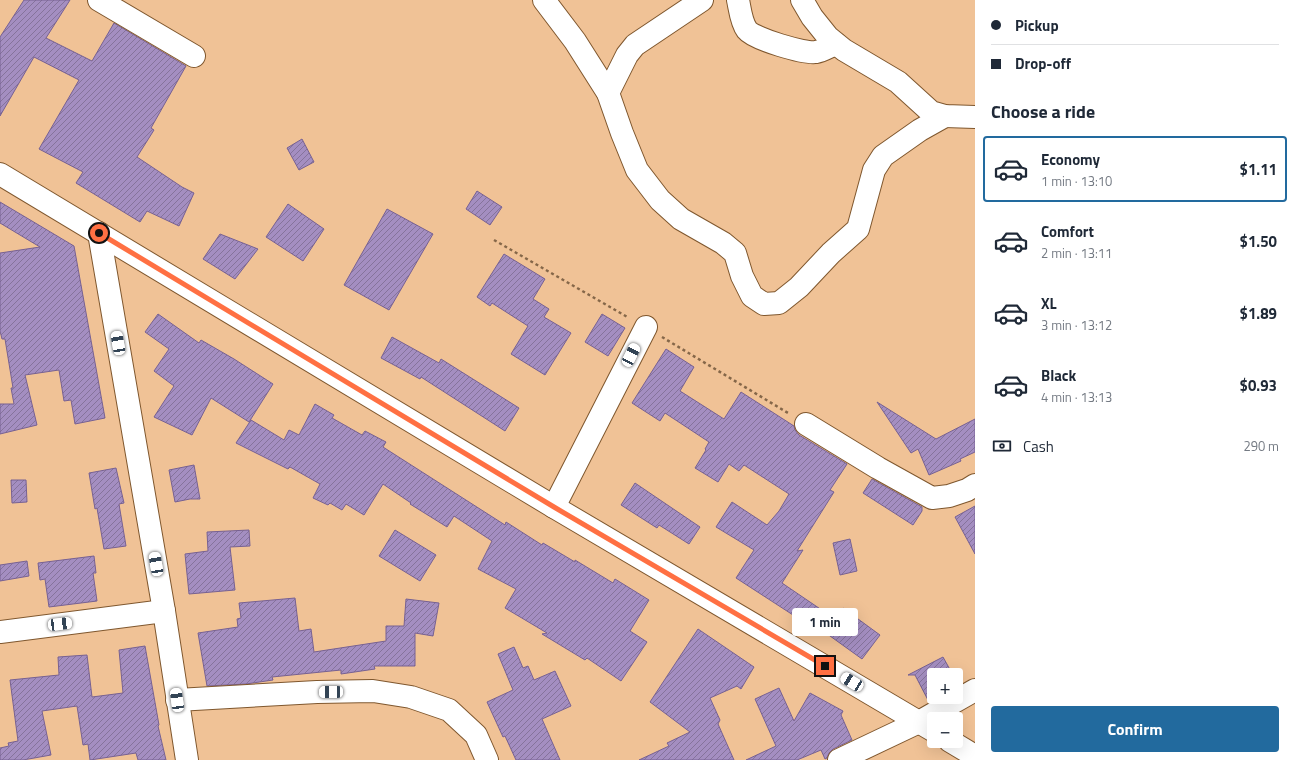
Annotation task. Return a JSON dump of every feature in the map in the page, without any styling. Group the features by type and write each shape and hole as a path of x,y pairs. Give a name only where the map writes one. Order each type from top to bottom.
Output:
{"street":[{"path":"99,0 194,56"},
{"path":"544,0 575,41 608,93 637,170 660,200 681,219 723,243 735,253 742,276 752,296 764,304 779,302 799,287 831,253 858,229 874,170 883,156 920,130 945,116"},
{"path":"608,93 627,55 635,45 702,0"},
{"path":"738,0 743,22 747,30 765,40 777,45 815,52 836,44"},
{"path":"802,0 812,17 836,44 850,54 898,82 931,112 945,116 975,117"},
{"path":"0,174 554,507 927,727"},
{"path":"99,233 164,611 187,760"},
{"path":"554,507 646,327"},
{"path":"806,424 878,468 932,498 949,496 967,490 975,485"},
{"path":"0,632 164,611"},
{"path":"946,712 975,690"},
{"path":"177,700 317,692 373,691 411,697 449,710 476,735 487,760"},
{"path":"839,760 927,727"},
{"path":"962,748 975,756"}],"building":[{"path":"24,0 70,0 46,38 92,61 114,23 186,66 151,128 154,130 137,157 182,187 194,193 179,226 147,211 140,222 76,183 83,172 39,149 79,80 34,57 0,116 0,37"},
{"path":"302,139 314,162 299,170 287,148"},
{"path":"477,191 502,207 490,225 466,209"},
{"path":"0,202 74,246 105,418 75,424 71,400 64,401 59,370 25,375 37,425 0,434 0,404 14,404 11,388 13,388 5,339 2,339 0,331 0,253 40,247 0,223"},
{"path":"288,204 324,229 303,261 266,237"},
{"path":"387,209 433,234 389,310 344,285"},
{"path":"220,234 258,249 235,279 203,259"},
{"path":"504,254 545,279 533,299 549,309 544,317 571,333 545,375 511,354 528,326 492,303 490,306 477,297"},
{"path":"158,314 199,343 201,340 273,384 249,422 211,398 192,435 154,417 174,386 154,371 169,349 145,332"},
{"path":"602,314 625,328 608,356 585,342"},
{"path":"392,337 439,363 441,359 519,408 505,431 421,377 420,379 381,358"},
{"path":"666,349 694,367 680,391 724,419 741,392 794,426 799,435 847,464 830,490 834,492 797,551 803,550 782,583 835,619 843,608 880,635 862,659 812,623 810,626 736,578 754,550 716,527 732,502 767,525 779,511 789,494 744,465 739,471 729,464 718,482 695,468 709,442 665,413 660,421 632,403"},
{"path":"877,402 936,439 975,419 975,452 960,459 961,461 929,475 918,449 911,453"},
{"path":"315,404 334,415 332,418 362,435 365,431 386,442 383,447 505,525 506,522 542,545 543,543 575,562 575,560 613,583 615,579 649,600 630,631 647,642 621,681 587,658 585,660 542,634 547,633 505,608 516,589 478,569 492,541 454,516 447,527 410,504 411,503 383,484 364,515 346,504 342,510 330,503 328,505 313,498 320,484 290,467 288,469 236,443 251,420 284,440 289,430 299,435"},
{"path":"194,465 200,499 175,502 169,470"},
{"path":"116,468 124,503 119,504 126,546 104,549 89,473"},
{"path":"872,479 922,507 922,511 913,525 863,493"},
{"path":"11,480 26,480 27,502 12,503"},
{"path":"635,483 700,527 689,544 659,525 657,528 621,505"},
{"path":"975,506 975,554 955,517"},
{"path":"249,530 250,546 230,547 235,590 189,594 185,554 208,551 207,532"},
{"path":"395,530 436,555 420,581 379,556"},
{"path":"850,539 857,571 840,575 833,543"},
{"path":"94,556 96,573 93,573 97,601 49,607 45,579 40,580 38,563"},
{"path":"27,561 29,576 0,581 0,565"},
{"path":"295,598 299,631 311,629 314,652 386,641 386,626 404,626 406,599 439,603 433,636 415,633 415,666 374,666 375,669 341,674 341,670 272,677 273,680 246,684 207,686 198,633 238,627 237,619 241,618 239,603"},
{"path":"698,629 754,667 741,689 737,686 710,698 720,720 718,724 734,760 639,760 669,746 667,743 690,732 650,702"},
{"path":"145,646 158,726 166,760 138,760 136,753 90,760 88,744 83,745 77,706 42,711 51,755 23,760 0,760 0,748 9,746 8,743 18,741 10,680 59,675 58,657 87,655 92,697 123,693 119,650"},
{"path":"514,647 523,668 528,666 534,680 555,671 571,706 542,719 560,760 516,760 505,736 503,737 487,702 513,690 498,654"},
{"path":"943,657 949,668 927,668 927,698 915,675 908,675"},
{"path":"779,688 794,721 810,693 843,711 841,715 852,740 833,749 825,759 821,750 797,760 746,760 776,746 755,699"}],"route":[{"path":"99,233 554,507 825,666"}]}
